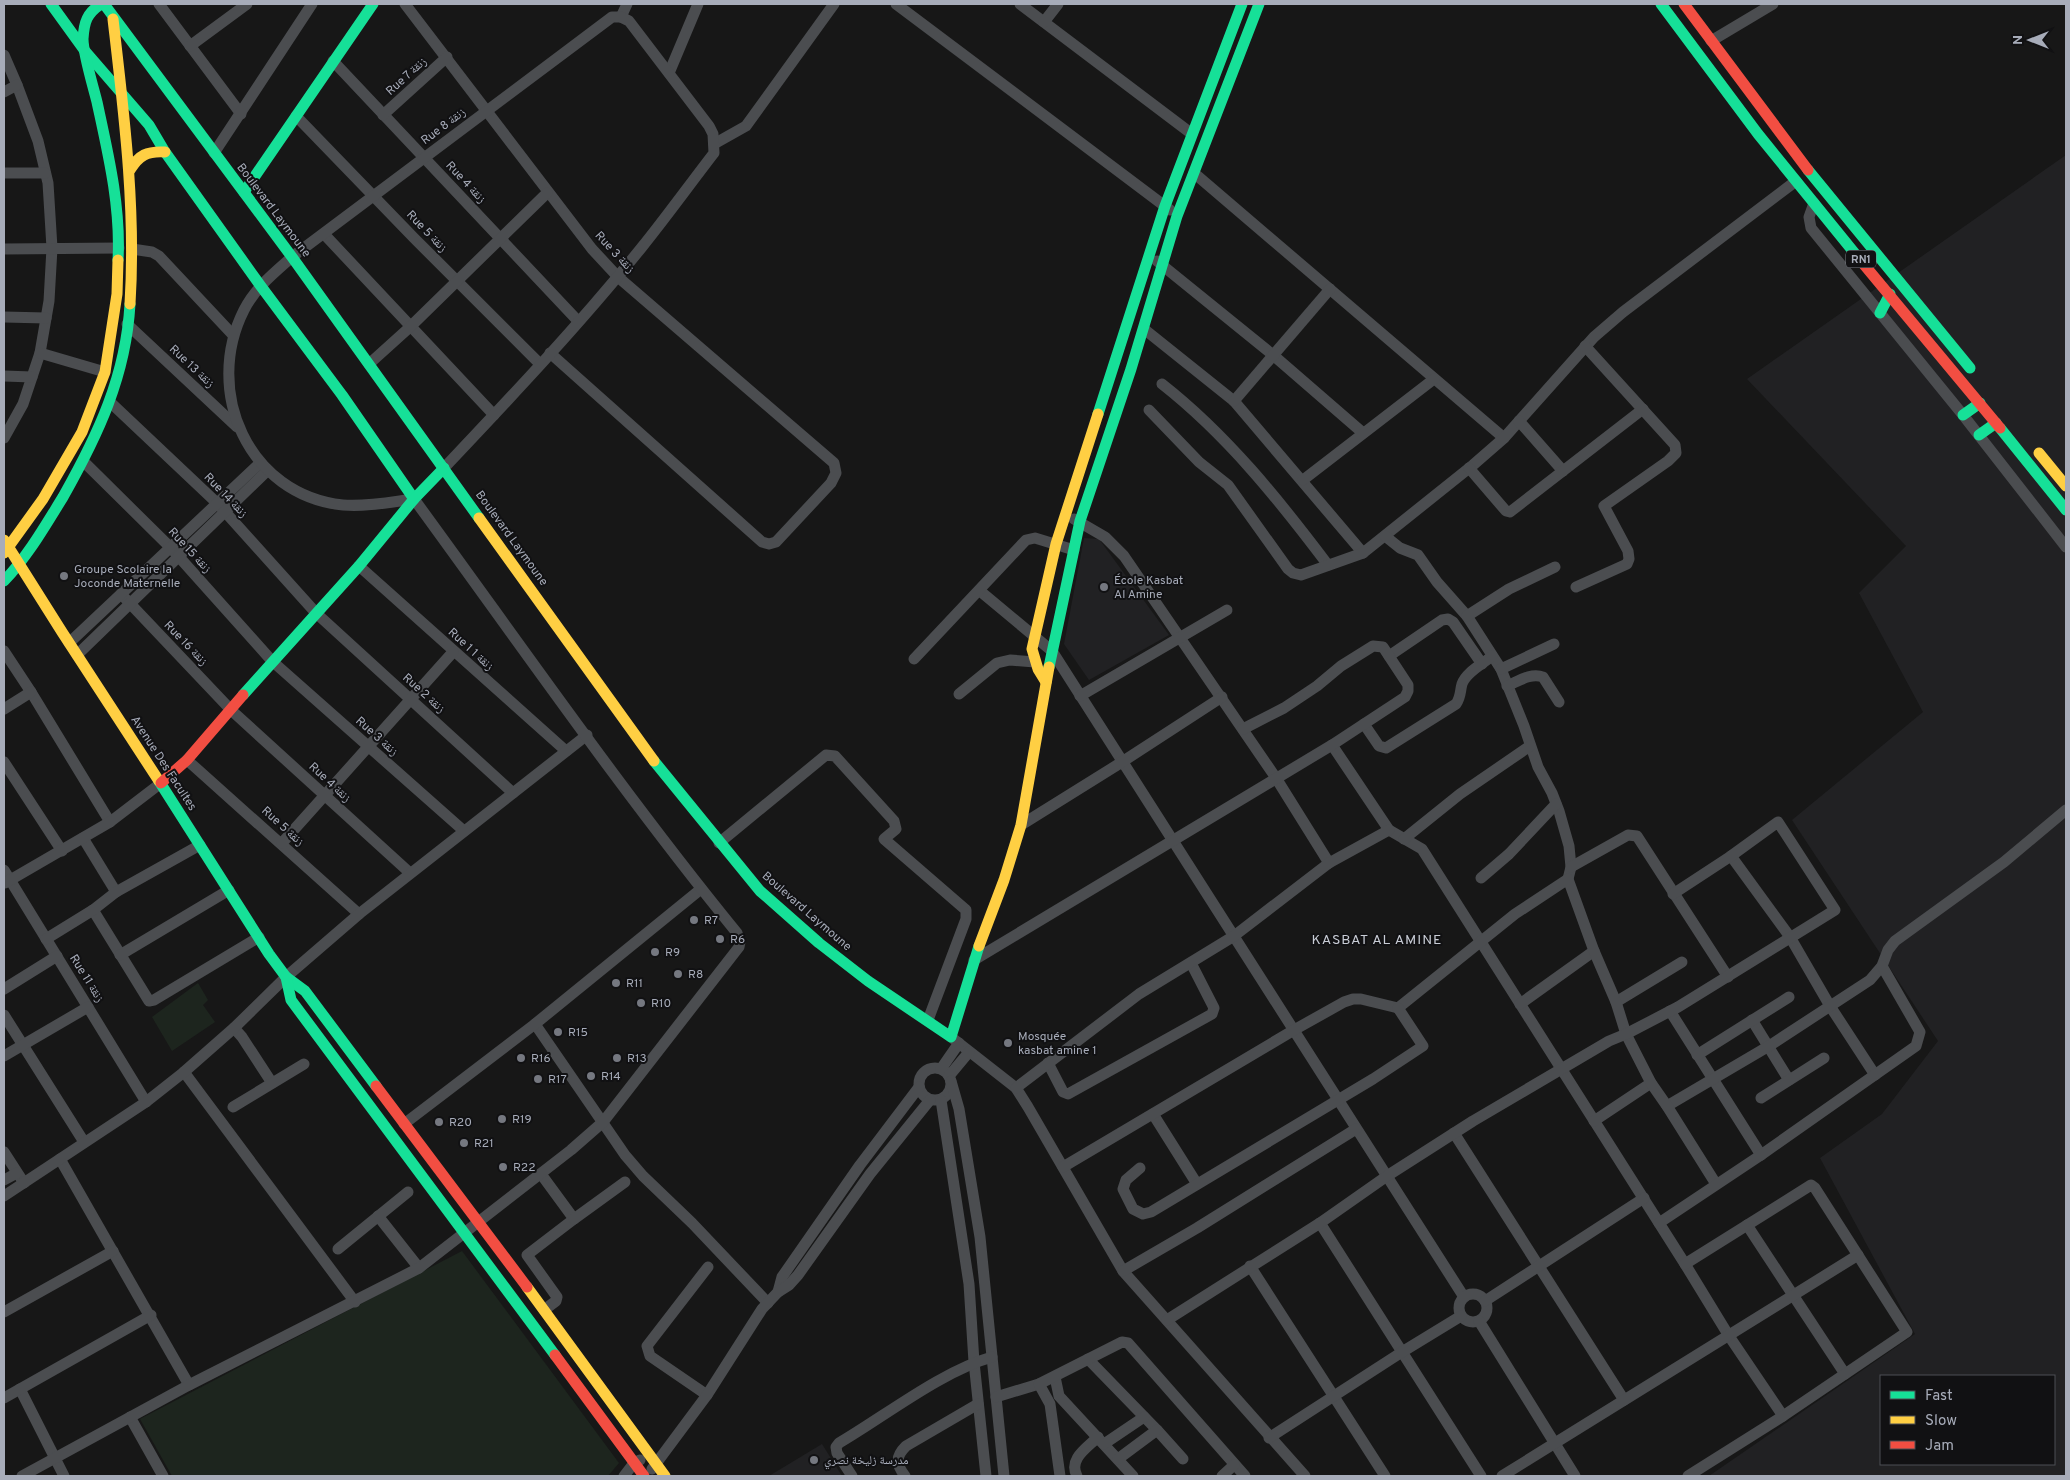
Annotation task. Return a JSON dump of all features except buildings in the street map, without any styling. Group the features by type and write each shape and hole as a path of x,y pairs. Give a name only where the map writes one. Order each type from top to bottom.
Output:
{"main road":[{"path":"51,4 85,51 148,125 260,286 342,395 414,499"},
{"path":"5,546 43,499 82,432 104,372 111,341 117,294 119,248 113,184 83,34 86,18 90,11 102,4"},
{"name":"Boulevard Laymoune","path":"102,4 292,257 665,777 719,843 760,891 818,942 868,981 955,1040"},
{"path":"244,192 373,4"},
{"path":"1046,682 1032,649 1056,544 1166,206 1242,4"},
{"path":"955,1040 974,960 1004,880 1020,825 1052,651 1080,522 1144,329 1161,265 1177,216 1259,4"},
{"name":"RN1","path":"1661,4 1696,54 1796,181 2066,510"},
{"name":"RN1","path":"1684,4 1803,163 1978,378"},
{"path":"4,581 21,563 83,462 110,402 127,324 131,287 132,248 130,170 113,17"},
{"path":"130,170 136,160 145,152 165,152"},
{"path":"1880,313 1890,294"},
{"path":"1963,415 1980,403"},
{"path":"1979,435 1996,423"},
{"path":"2035,448 2066,486"},
{"path":"161,783 187,760 272,661 359,566 414,499 444,468"},
{"name":"Avenue Des Facultes","path":"5,546 21,563 76,655 286,977"},
{"path":"286,977 305,990 544,1310 664,1476"},
{"path":"286,977 291,1000 645,1476"}],"street":[{"path":"190,46 247,4"},
{"path":"214,152 241,114 312,4"},
{"name":"Rue 3 زنقة","path":"404,4 447,57 547,193 592,249 618,277 834,463 836,474 831,483 776,542 768,544 762,542 550,353"},
{"path":"444,468 618,277 714,153 714,144 709,126 630,21 616,17 627,4"},
{"path":"669,73 698,4"},
{"path":"714,144 746,126 834,4"},
{"path":"896,4 1177,216"},
{"path":"1020,4 1192,134"},
{"path":"1044,22 1058,4"},
{"path":"166,6 190,46 241,114"},
{"path":"1711,41 1765,6"},
{"name":"Rue 8 زنقة","path":"239,429 232,407 228,381 228,360 233,335 244,309 260,286 292,257 424,157 616,17"},
{"path":"4,55 38,141 45,173 52,248 49,302 40,353 23,404 4,438"},
{"name":"Rue 7 زنقة","path":"383,115 447,57"},
{"name":"Rue 4 زنقة","path":"333,61 578,321"},
{"path":"4,92 17,85"},
{"name":"Rue 5 زنقة","path":"296,116 456,281 540,364"},
{"path":"4,173 45,173"},
{"path":"1194,173 1504,438"},
{"path":"1149,410 1198,462 1228,485 1288,569 1301,575 1363,553 1385,536 1504,438 1585,346 1623,312 1796,181"},
{"path":"368,364 410,327 547,193"},
{"path":"1814,203 1809,220 1811,228 1979,435 2066,547"},
{"path":"324,234 494,415"},
{"path":"4,249 119,248"},
{"path":"132,248 152,252 159,256 233,335"},
{"path":"1149,256 1274,355 1362,433"},
{"path":"1234,401 1330,289"},
{"path":"4,317 46,318"},
{"name":"Rue 13 زنقة","path":"127,324 239,429"},
{"path":"1144,329 1234,401 1363,553"},
{"path":"1576,587 1627,564 1629,559 1628,551 1604,506 1658,469 1676,453 1675,445 1585,346"},
{"path":"40,353 104,372"},
{"path":"4,376 32,377"},
{"path":"1303,480 1434,379"},
{"path":"1162,384 1192,409 1251,469 1283,506 1328,565"},
{"name":"Rue 14 زنقة","path":"110,402 222,508 316,613"},
{"path":"1469,468 1508,512 1643,409"},
{"path":"1519,421 1563,471"},
{"path":"22,1476 189,1385 419,1268 541,1174 603,1122 739,947 740,942 737,933 701,889 587,736 414,499 366,505 342,505 314,498 289,486 264,467 239,429"},
{"name":"Rue 15 زنقة","path":"83,462 174,553 272,661"},
{"path":"76,655 129,603 174,553 264,467"},
{"path":"1065,516 1080,522 1105,537 1124,556 1276,778 1328,863"},
{"path":"1385,536 1400,548 1418,555 1437,582 1467,616 1501,668 1530,746 1556,804 1569,846 1571,867 1568,879 1594,951 1616,1002 1626,1034 1651,1083 1716,1184"},
{"path":"914,659 1026,540 1035,538 1074,550"},
{"path":"69,643 121,594 174,553"},
{"name":"Rue 1 زنقة 1","path":"359,566 566,751"},
{"path":"1467,616 1509,589 1555,567"},
{"path":"980,591 1052,651 1464,1297"},
{"name":"Rue 16 زنقة","path":"121,594 231,710"},
{"path":"1080,696 1227,610"},
{"name":"Rue 2 زنقة","path":"316,613 513,793"},
{"path":"1389,656 1442,620 1448,619 1453,622 1482,664"},
{"path":"1501,668 1554,644"},
{"path":"974,960 1332,745 1405,697 1408,685 1383,647 1373,646 1341,666 1317,686 1284,708 1243,729"},
{"path":"4,651 110,822"},
{"path":"282,843 453,652"},
{"path":"1364,724 1379,746 1386,748 1456,704 1460,698 1463,683 1467,676 1492,656"},
{"path":"959,694 997,663 1010,660 1036,662"},
{"name":"Rue 3 زنقة","path":"272,661 464,831"},
{"path":"1507,686 1538,675 1542,677 1559,702"},
{"path":"4,709 31,692"},
{"path":"1020,825 1222,697"},
{"name":"Rue 4 زنقة","path":"231,710 323,796 410,873"},
{"path":"4,1180 20,1178 60,1159 146,1102 234,1028 286,977 359,914 587,736"},
{"path":"1332,745 1389,830 1422,849 1644,1198 1728,1336 1783,1416"},
{"path":"1404,839 1460,794 1530,746"},
{"path":"719,843 826,755 834,756 894,821 896,829 884,839 966,910 966,919 928,1020"},
{"name":"Rue 5 زنقة","path":"187,760 282,843 359,914"},
{"path":"4,762 62,851"},
{"path":"6,878 62,851 110,822 161,783"},
{"path":"1481,878 1509,854 1556,804"},
{"path":"1667,1106 1769,1046 1870,980 1882,966 1888,950 1896,941 2004,862 2066,810"},
{"path":"1167,1320 1320,1223 1387,1176 1454,1134 1609,1041 1670,1011 1728,977 1835,910 1778,822 1673,894"},
{"path":"1016,1088 1139,994 1234,936 1328,863 1389,830"},
{"path":"1571,867 1628,834 1637,836 1728,977"},
{"path":"83,838 116,892"},
{"path":"46,939 93,910 116,892 200,845"},
{"path":"1731,856 1790,938 1830,1006 1875,1075"},
{"name":"Rue 11 زنقة","path":"6,878 57,956 146,1102"},
{"path":"1398,1008 1516,914 1568,879"},
{"path":"404,1124 535,1024 701,889"},
{"path":"120,955 229,890"},
{"path":"93,910 144,996 149,1001 154,1000 259,937"},
{"path":"1520,1004 1594,951"},
{"path":"4,989 57,956"},
{"path":"1616,1002 1682,962"},
{"path":"1048,1062 1063,1092 1068,1094 1212,1014 1214,1008 1190,963"},
{"path":"1659,1223 1761,1155 1916,1046 1920,1032 1882,966"},
{"path":"1697,1054 1789,996"},
{"path":"1063,1168 1294,1030 1353,999 1398,1008 1423,1046 1374,1080 1151,1212 1143,1214 1133,1209 1123,1189 1126,1180 1140,1168"},
{"path":"4,1056 88,1006"},
{"path":"1670,1011 1761,1155"},
{"path":"4,1016 84,1142"},
{"path":"1752,1020 1789,1080"},
{"path":"535,1024 625,1155 643,1176 692,1223 768,1303"},
{"path":"234,1028 272,1083"},
{"path":"645,1476 656,1465 707,1395 768,1303 798,1275 870,1174 936,1100 950,1092 947,1075 955,1040 1016,1088 1124,1271 1269,1438 1305,1476"},
{"path":"947,1075 969,1052"},
{"path":"1761,1098 1824,1058"},
{"path":"233,1107 304,1064"},
{"path":"778,1292 782,1277 860,1165 919,1087 921,1076 935,1068 947,1075 959,1108 980,1237 1004,1476"},
{"path":"184,1072 355,1302"},
{"path":"1594,1120 1651,1083"},
{"path":"919,1087 921,1093 936,1100"},
{"path":"936,1100 969,1284 974,1362 986,1476"},
{"path":"1153,1114 1197,1184"},
{"path":"1124,1271 1356,1129"},
{"path":"1454,1134 1624,1400"},
{"path":"4,1152 20,1178"},
{"path":"60,1159 151,1315 189,1385"},
{"path":"541,1174 574,1219"},
{"path":"4,1196 20,1178"},
{"path":"511,1266 625,1182"},
{"path":"1685,1264 1811,1186 1815,1188 1907,1332 1783,1416 1688,1476"},
{"path":"338,1249 408,1192"},
{"path":"1485,1301 1644,1198"},
{"path":"378,1216 419,1268"},
{"path":"1320,1223 1481,1476"},
{"path":"1747,1225 1845,1374"},
{"path":"4,1312 113,1251"},
{"path":"526,1255 557,1297 556,1301 544,1310"},
{"path":"1502,1476 1858,1255"},
{"path":"1250,1266 1384,1476"},
{"path":"707,1395 650,1356 647,1346 708,1267"},
{"path":"1473,1294 1482,1297 1485,1301 1487,1305 1486,1314 1479,1321 1467,1322 1461,1316 1459,1304 1464,1297 1473,1294"},
{"path":"4,1398 151,1315"},
{"path":"1269,1438 1461,1316"},
{"path":"1479,1321 1576,1476"},
{"path":"996,1397 1039,1384 1118,1343 1128,1343 1245,1476"},
{"path":"852,1476 837,1453 836,1448 839,1443 933,1384 974,1362 992,1357"},
{"path":"1088,1359 1183,1459"},
{"path":"1054,1377 1059,1396 1133,1476"},
{"path":"1039,1384 1050,1404 1060,1476"},
{"path":"20,1389 64,1476"},
{"path":"905,1476 898,1467 897,1459 899,1453 906,1446 978,1404"},
{"path":"1077,1476 1074,1468 1075,1460 1101,1440 1144,1416"},
{"path":"130,1417 163,1476"},
{"path":"1118,1460 1157,1430"},
{"path":"624,1476 634,1463 648,1454 668,1448"},
{"path":"1222,1476 1234,1465"}],"shaded area":[{"path":"2066,155 2066,1476 1709,1476 1915,1334 1820,1158 1882,1114 1938,1041 1792,820 1923,712 1859,593 1906,546 1747,379"},
{"name":"École Kasbat Al Amine","path":"1084,538 1099,539 1169,635 1089,680 1064,644"},
{"path":"198,983 208,1000 203,1005 215,1022 172,1051 152,1017"},
{"path":"462,1251 619,1463 608,1476 172,1476 140,1419"},
{"name":"مدرسة زليخة نصري","path":"822,1444 842,1476 769,1476"}],"traffic: fast":[{"path":"51,4 85,51 149,125 165,152 260,285 342,395 414,499"},
{"path":"101,4 92,11 87,19 84,28 83,45 113,180 118,220 118,260"},
{"path":"104,4 292,257 479,518"},
{"path":"244,192 373,4"},
{"path":"1098,414 1165,206 1242,4"},
{"path":"1049,667 1080,521 1131,369 1177,216 1259,4"},
{"path":"1661,4 1758,134 1861,261"},
{"path":"1808,170 1970,368"},
{"path":"1880,313 1890,294"},
{"path":"4,581 50,519 76,474 99,428 123,356 130,304"},
{"path":"1963,415 1980,403"},
{"path":"1979,435 1996,423"},
{"path":"2000,428 2066,510"},
{"path":"243,695 359,566 414,499 444,468"},
{"path":"654,761 760,891 819,943 868,981 951,1037 979,946"},
{"path":"159,781 269,954 286,977 305,991 376,1086"},
{"path":"286,977 291,1000 555,1355"}],"traffic: slow":[{"path":"113,19 128,161 131,232 130,304"},
{"path":"130,170 140,157 148,153 165,152"},
{"path":"4,553 43,499 82,432 105,372 117,294 118,260"},
{"path":"1046,682 1038,669 1032,649 1056,544 1098,414"},
{"path":"2039,453 2066,486"},
{"path":"479,518 654,761"},
{"path":"4,540 159,781"},
{"path":"979,946 1004,880 1021,825 1049,667"},
{"path":"527,1287 665,1476"}],"traffic: jam":[{"path":"1684,4 1808,170"},
{"path":"1861,261 2000,428"},
{"path":"161,783 187,760 243,695"},
{"path":"376,1086 527,1287"},
{"path":"555,1355 644,1476"}],"place":[{"name":"Groupe Scolaire la Joconde Maternelle","path":"64,576"},
{"name":"École Kasbat Al Amine","path":"1104,587"},
{"name":"R7","path":"694,920"},
{"name":"R6","path":"720,939"},
{"name":"R9","path":"655,952"},
{"name":"R8","path":"678,974"},
{"name":"R11","path":"616,983"},
{"name":"R10","path":"641,1003"},
{"name":"R15","path":"558,1032"},
{"name":"Mosquée kasbat amine 1","path":"1008,1043"},
{"name":"R16","path":"521,1058"},
{"name":"R13","path":"617,1058"},
{"name":"R14","path":"591,1076"},
{"name":"R17","path":"538,1079"},
{"name":"R19","path":"502,1119"},
{"name":"R20","path":"439,1122"},
{"name":"R21","path":"464,1143"},
{"name":"R22","path":"503,1167"},
{"name":"مدرسة زليخة نصري","path":"814,1460"}],"district":[{"name":"KASBAT AL AMINE","path":"1377,939"}]}
